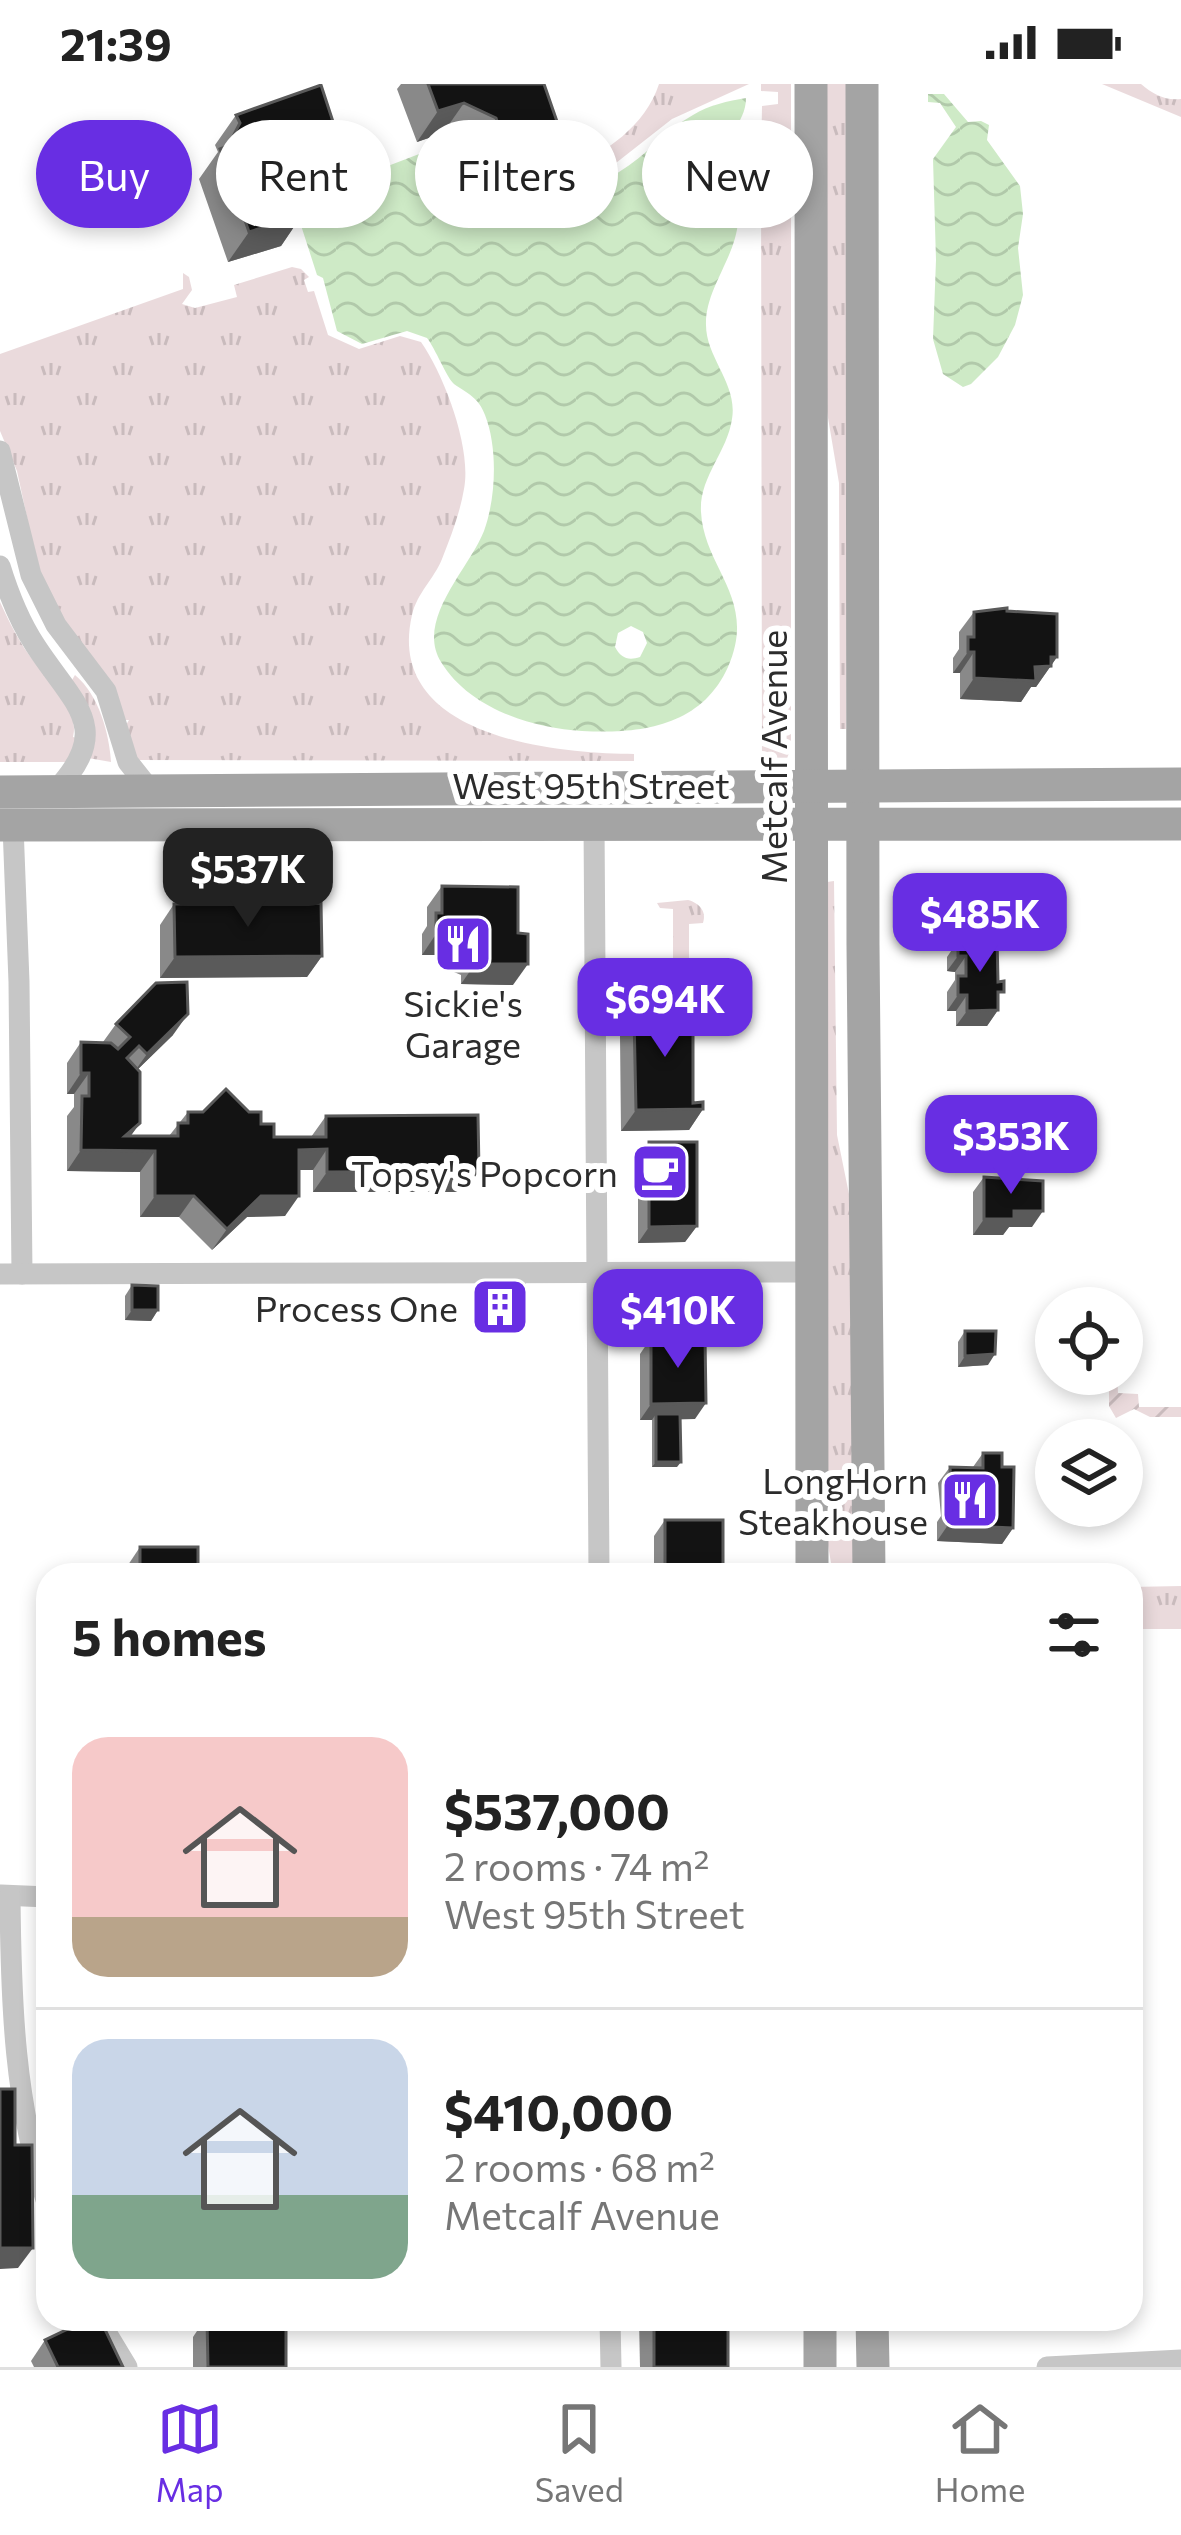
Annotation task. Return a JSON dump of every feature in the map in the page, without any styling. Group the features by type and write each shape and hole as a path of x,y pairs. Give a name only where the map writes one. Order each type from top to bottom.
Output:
{"main road":[{"name":"Metcalf Avenue","path":"811,84 812,1563"},
{"path":"862,84 869,1563"},
{"name":"West 95th Street","path":"0,792 1181,784"},
{"name":"West 95th Street","path":"7,825 1181,824"},
{"path":"820,2331 820,2367"},
{"path":"872,2331 872,2367"}],"street":[{"path":"0,451 32,575 67,639 106,692 128,762 151,791"},
{"path":"0,566 33,642 75,700 86,728 86,751 54,792"},
{"path":"43,656 67,639"},
{"path":"593,822 599,1563"},
{"path":"7,825 20,982 11,1274 810,1272"},
{"path":"36,1897 5,1896 12,2039 21,2108 36,2162"},
{"path":"106,2331 128,2367"},
{"path":"610,2331 610,2367"},
{"path":"1047,2367 1181,2360"}],"green space":[{"path":"659,84 749,84 671,120 642,120 642,143 618,161 618,139 653,99"},
{"path":"761,84 791,84 791,120 762,120 762,106 778,104 778,92 761,91"},
{"path":"822,84 851,84 846,729 840,729 839,483 825,400"},
{"path":"1102,84 1141,84 1159,96 1181,99 1181,117"},
{"path":"761,228 791,228 791,748 786,761 762,761"},
{"path":"292,267 309,277 304,280 308,292 314,291 328,335 359,349 400,336 421,342 454,412 464,453 462,498 442,559 412,615 410,656 423,688 449,712 482,730 561,749 634,754 634,761 136,760 126,725 129,720 61,619 39,573 17,471 0,431 0,354 183,289 183,273 192,290 182,304 195,308 237,297 234,285"},
{"path":"0,602 23,646 71,714 73,737 77,738 67,762 0,762"},
{"path":"75,675 101,715 111,762 88,758 72,680"},
{"path":"834,881 837,1135 850,1199 856,1563 831,1563 828,1545 827,882"},
{"path":"688,900 704,915 703,923 689,924 689,968 705,970 656,971 673,967 673,909 660,908 657,903"},
{"path":"1109,1395 1138,1395 1139,1407 1181,1407 1181,1417 1150,1417 1134,1409 1116,1418"},
{"path":"1181,1586 1181,1629 1143,1629 1143,1587"}],"water":[{"path":"928,94 944,94 968,122 989,125 987,140 1020,186 1023,214 1018,248 1023,295 1015,325 998,357 963,387 943,374 933,339 933,159 956,127 940,103 928,102"},
{"path":"746,98 739,120 686,120 712,106"},
{"path":"642,155 642,228 737,228 707,312 707,337 733,406 725,443 704,487 701,512 704,532 733,603 736,643 716,687 685,714 647,728 582,731 503,713 468,692 441,662 435,646 439,612 477,546 491,504 494,458 489,428 482,409 451,381 427,338 407,331 362,344 337,331 323,278 317,275 302,228 391,228 391,165 415,156 415,228 618,228 618,172","holes":["631,626 643,632 647,643 640,657 628,658 615,647 618,633"]}],"building":[{"path":"428,84 544,84 556,120 497,120 464,103 438,111"},
{"path":"321,85 332,120 238,120 236,115"},
{"path":"1007,608 1057,614 1057,657 1051,657 1051,666 1035,667 1036,681 974,678 974,652 968,652 968,637 974,637 974,612"},
{"path":"442,886 518,887 518,933 528,934 528,964 475,964 475,954 461,948 456,934 436,934"},
{"path":"321,903 322,956 175,957 174,904"},
{"path":"952,908 969,924 961,931 945,916"},
{"path":"997,938 998,982 1004,981 1004,992 998,992 998,1010 967,1011 967,995 958,995 958,976 966,976 966,956 958,956 958,941"},
{"path":"187,982 188,1014 147,1054 139,1046 127,1058 140,1072 140,1123 125,1136 178,1136 178,1123 188,1123 188,1112 203,1112 226,1089 249,1112 261,1112 261,1124 274,1124 274,1137 326,1137 326,1116 478,1115 479,1171 327,1172 327,1149 299,1150 299,1196 261,1196 227,1229 194,1196 155,1196 155,1151 81,1150 82,1096 89,1096 89,1073 81,1073 81,1042 111,1043 118,1049 130,1037 116,1024 156,983"},
{"path":"653,1006 693,1007 693,1103 703,1102 703,1109 636,1110 634,1015 653,1015"},
{"path":"649,1142 697,1142 697,1226 649,1227"},
{"path":"984,1177 1043,1181 1043,1211 1014,1211 1014,1219 984,1219"},
{"path":"132,1285 158,1286 158,1310 132,1310"},
{"path":"491,1285 524,1285 524,1307 491,1307"},
{"path":"965,1331 996,1331 995,1354 965,1356"},
{"path":"651,1338 705,1338 706,1403 651,1404"},
{"path":"656,1414 680,1414 681,1462 656,1462"},
{"name":"LongHorn Steakhouse","path":"983,1453 1002,1453 1002,1467 1014,1467 1013,1528 948,1525 950,1467 983,1468"},
{"path":"665,1520 723,1520 723,1563 665,1563"},
{"path":"140,1547 198,1547 198,1563 140,1563"},
{"path":"0,2089 15,2089 15,2145 32,2145 33,2248 0,2248"},
{"path":"64,2331 106,2331 123,2367 58,2367 45,2340"},
{"path":"207,2331 286,2331 286,2367 208,2367"},
{"path":"654,2331 728,2331 728,2367 654,2367"}],"place":[{"name":"Sickie's Garage","path":"463,944"},
{"name":"Topsy's Popcorn","path":"660,1172"},
{"name":"Process One","path":"500,1307"},
{"name":"LongHorn Steakhouse","path":"970,1500"}]}
